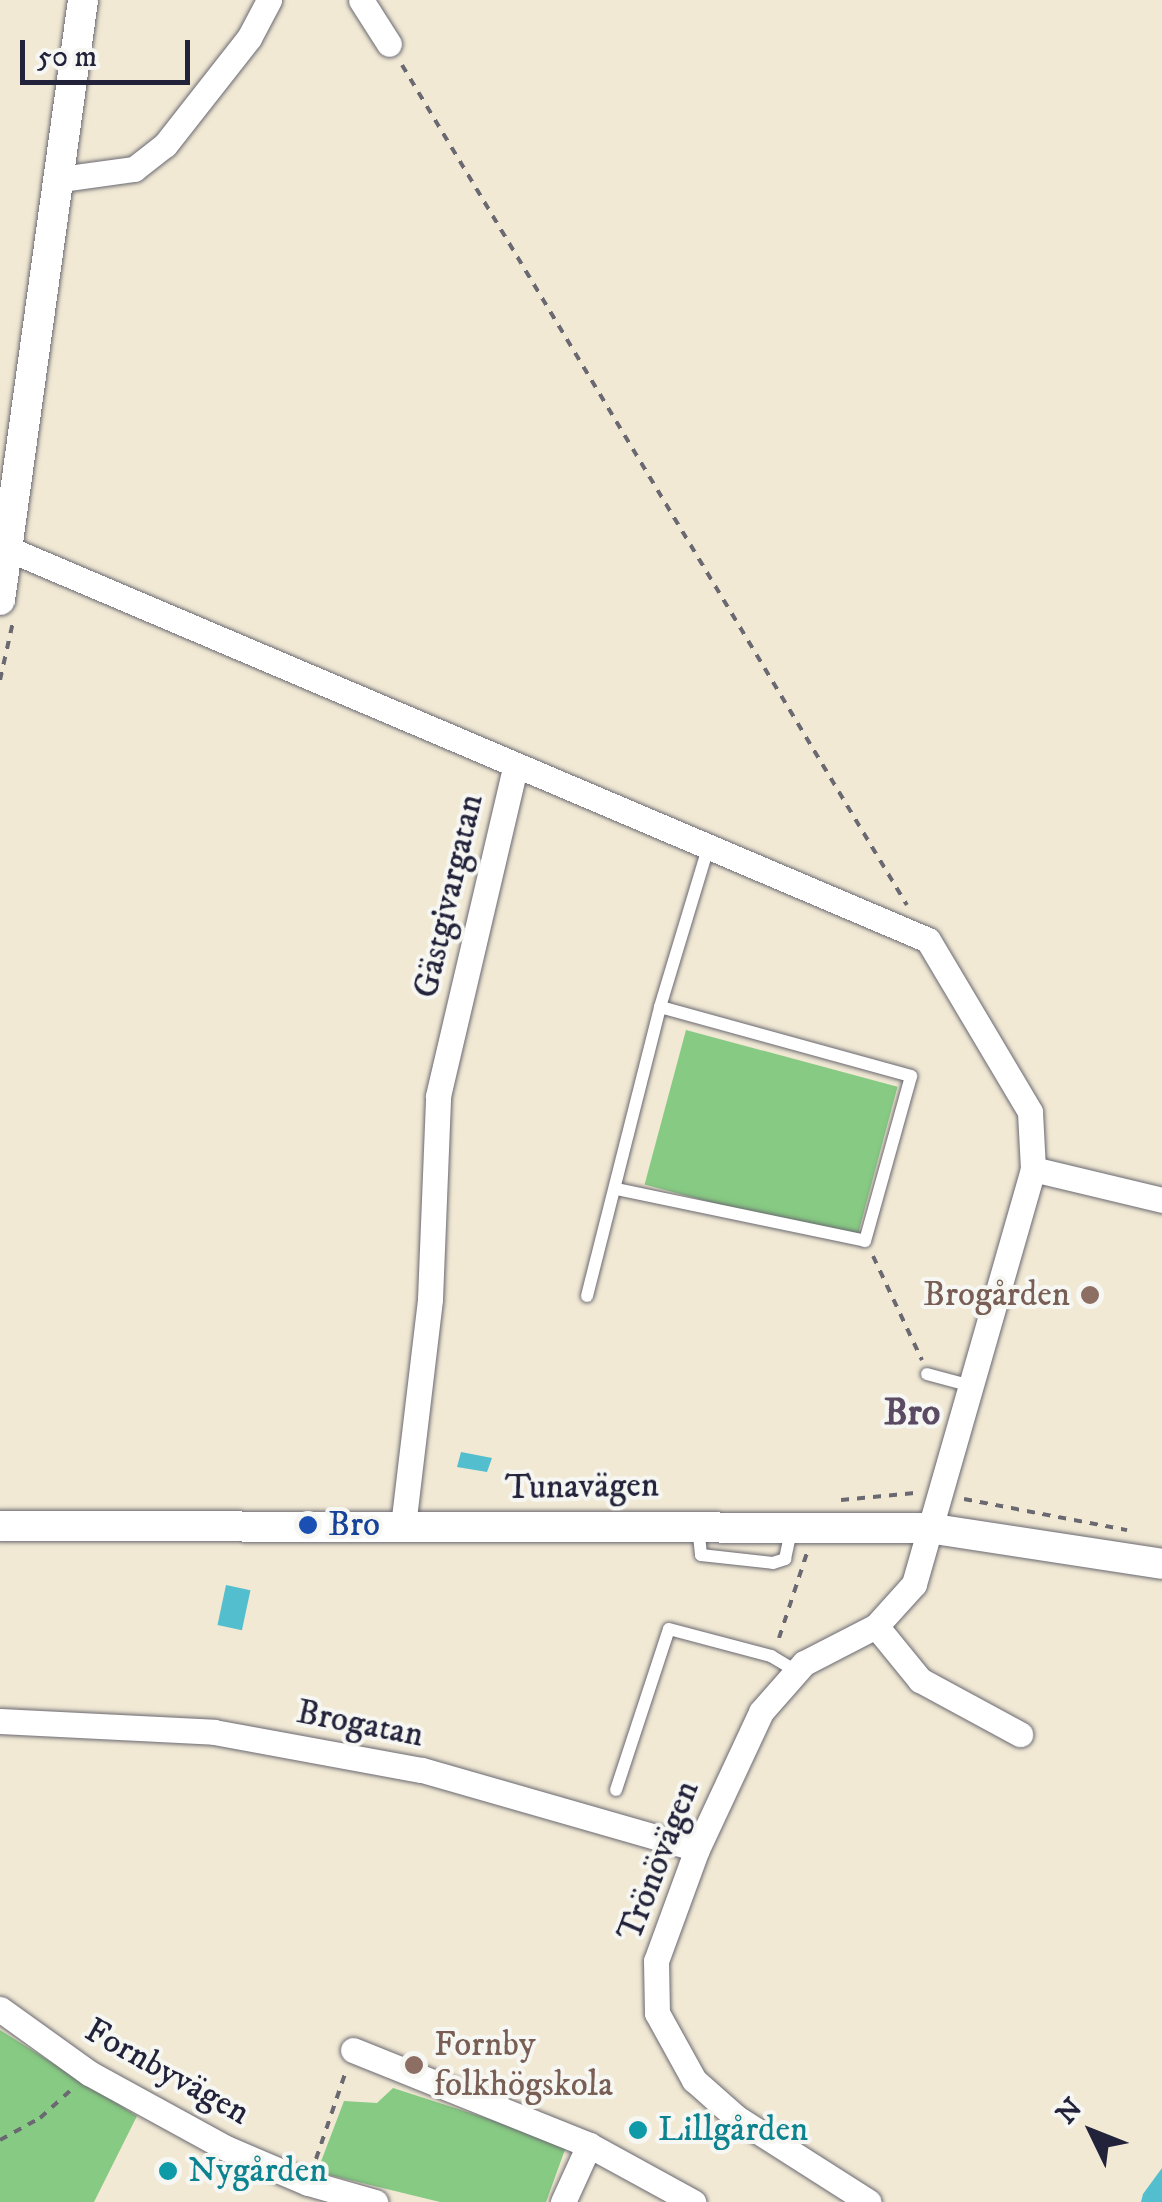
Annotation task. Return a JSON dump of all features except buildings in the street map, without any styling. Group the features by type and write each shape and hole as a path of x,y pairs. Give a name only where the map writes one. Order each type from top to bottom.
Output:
{"street":[{"path":"0,600 11,550 10,492 61,178 84,0"},
{"path":"61,178 134,169 165,145 249,38 269,0"},
{"path":"362,0 389,44"},
{"name":"Gästgivargatan","path":"11,550 515,768 438,1096 430,1300 403,1526"},
{"path":"515,768 928,940"},
{"name":"Trönövägen","path":"869,2202 711,2097 666,2035 652,1988 656,1961 696,1849 761,1712 796,1672 821,1652 876,1626 914,1584 1033,1168 1030,1112 928,940"},
{"path":"1033,1168 1162,1200"},
{"name":"Tunavägen","path":"0,1526 698,1524 791,1530 928,1528 1162,1564"},
{"path":"876,1626 920,1680 1020,1734"},
{"name":"Brogatan","path":"0,1721 214,1732 422,1770 696,1849"},
{"name":"Fornbyvägen","path":"0,2009 89,2072 226,2148 308,2183 376,2202"},
{"path":"353,2050 588,2145 693,2202"},
{"path":"563,2202 588,2145"}],"lane":[{"path":"588,1296 660,1006 707,851"},
{"path":"617,1189 865,1241 911,1076 660,1006"},
{"path":"927,1374 968,1385"},
{"path":"616,1790 669,1629 771,1656 796,1672"}],"path":[{"path":"389,44 928,940"},
{"path":"865,1241 927,1374"},
{"path":"832,1502 874,1492 940,1495 1135,1532"},
{"path":"308,2183 353,2050"},
{"path":"0,2140 40,2118 89,2072"}],"green space":[{"path":"686,1030 898,1087 856,1241 645,1185"},
{"path":"0,2030 137,2116 94,2202 0,2202"},
{"path":"393,2088 567,2144 546,2202 440,2202 317,2172 344,2101 377,2103"}],"water":[{"path":"461,1452 492,1458 487,1472 457,1467"},
{"path":"226,1585 250,1590 242,1630 217,1625"},
{"path":"1162,2168 1162,2202 1141,2202 1143,2194"}],"place":[{"name":"Brogården","path":"1090,1295"},
{"name":"Bro","path":"308,1525"},
{"name":"Fornby folkhögskola","path":"414,2065"},
{"name":"Lillgården","path":"638,2130"},
{"name":"Nygården","path":"168,2171"}],"district":[{"name":"Bro","path":"912,1414"}]}
